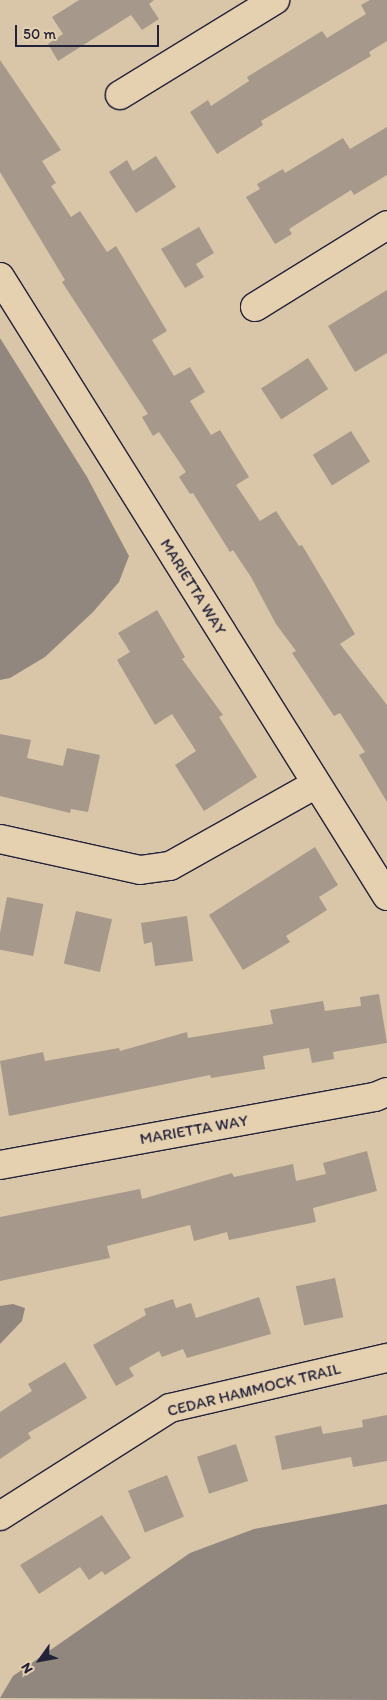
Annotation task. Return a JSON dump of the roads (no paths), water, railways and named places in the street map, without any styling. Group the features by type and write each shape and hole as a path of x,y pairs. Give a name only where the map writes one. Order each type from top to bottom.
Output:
{"street":[{"path":"120,95 275,0"},
{"path":"255,307 387,225"},
{"name":"MARIETTA WAY","path":"0,278 387,896"},
{"path":"0,839 140,870 170,866 316,784"},
{"name":"MARIETTA WAY","path":"0,1165 375,1097 387,1092"},
{"name":"CEDAR HAMMOCK TRAIL","path":"0,1516 170,1408 387,1358"}]}
